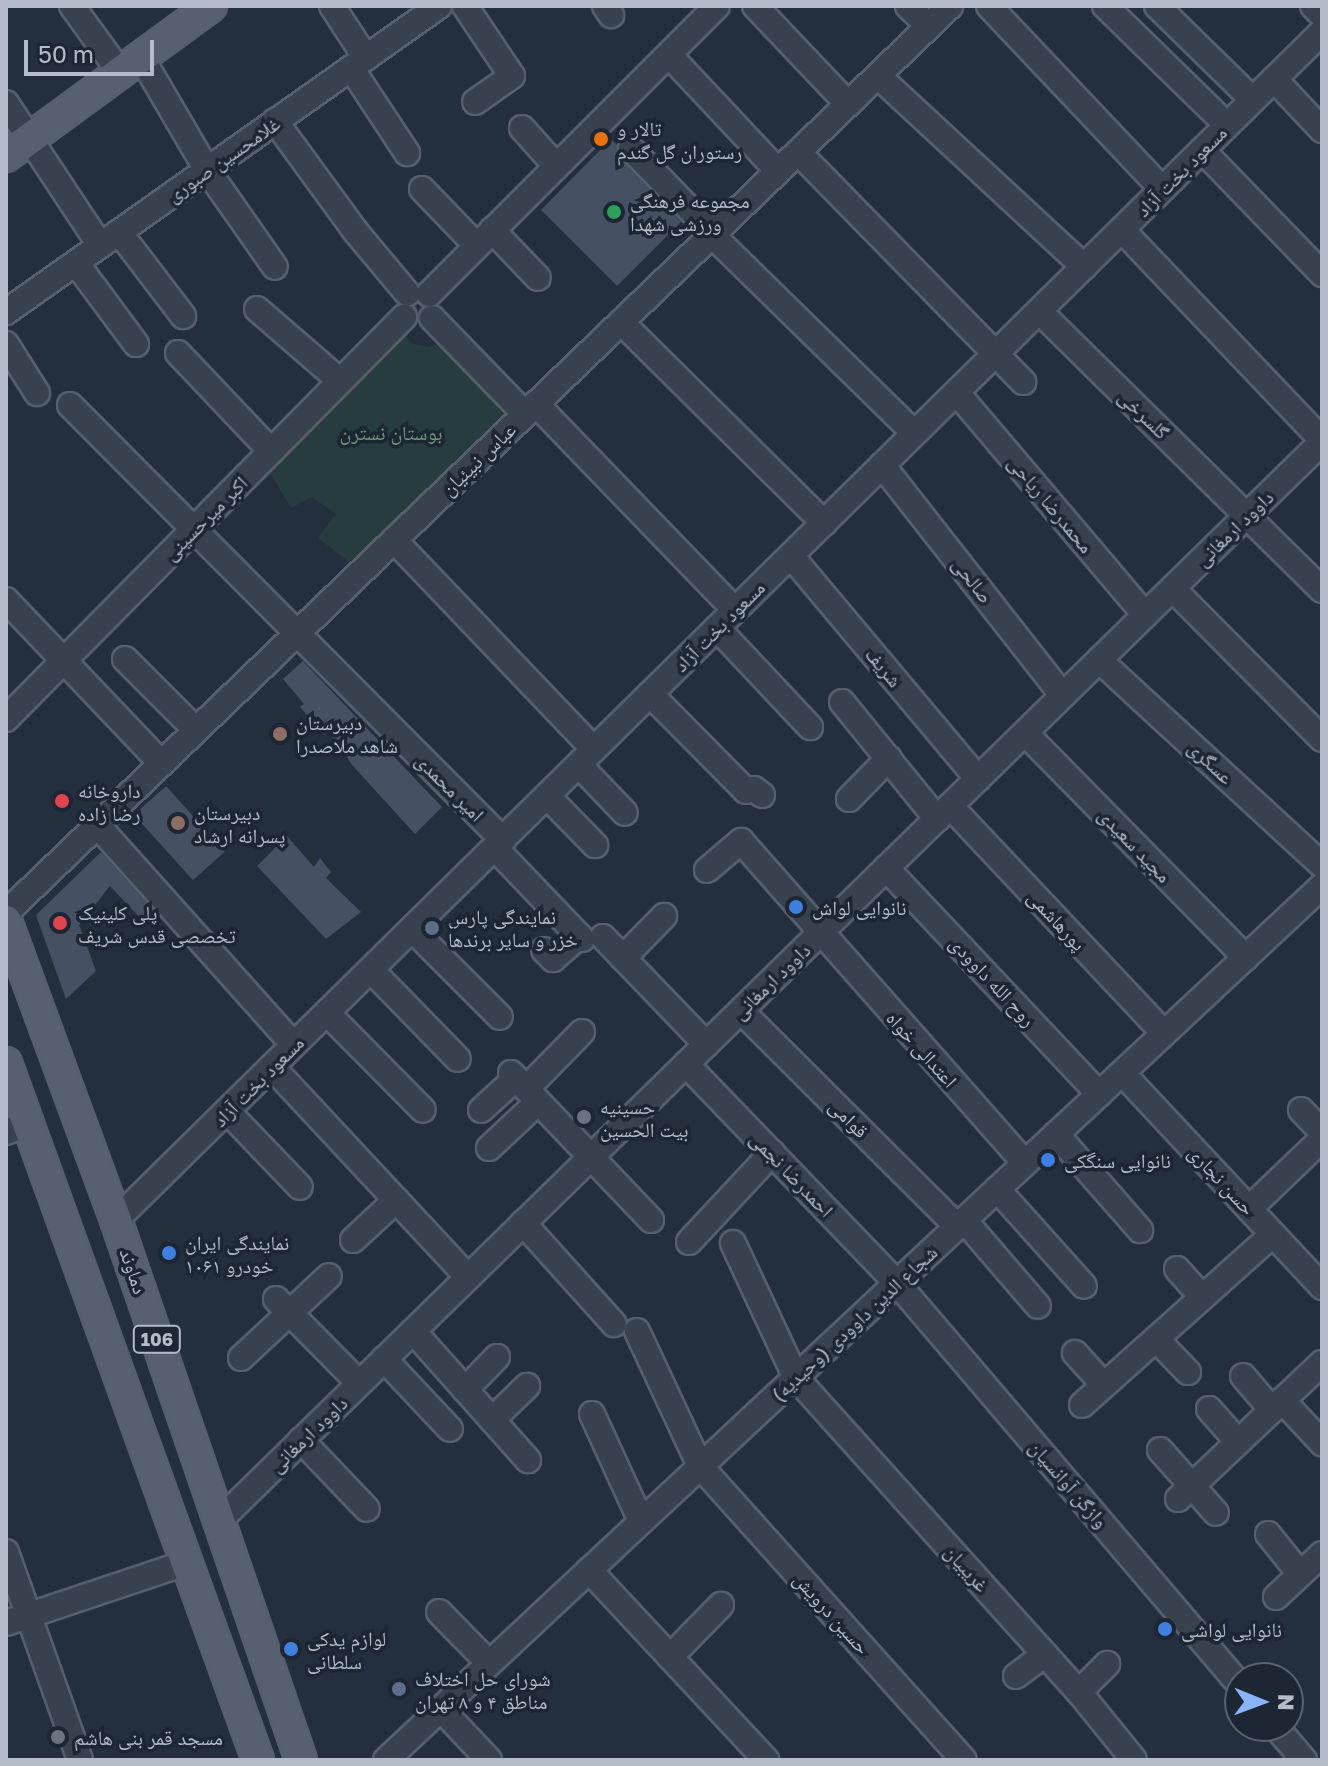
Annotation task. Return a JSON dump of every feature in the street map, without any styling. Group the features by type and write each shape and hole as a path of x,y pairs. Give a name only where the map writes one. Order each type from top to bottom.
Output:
{"main road":[{"path":"6,156 211,6"},
{"name":"دماوند","path":"6,921 116,1220 301,1760"},
{"name":"106","path":"6,1063 17,1128 188,1562 258,1760"}],"street":[{"path":"72,6 130,65 275,267"},
{"path":"332,6 358,63 407,153"},
{"name":"غلامحسین صبوری","path":"6,312 439,6"},
{"path":"465,6 512,76 475,102"},
{"name":"اکبر میرحسینی","path":"6,719 717,6"},
{"path":"755,6 848,104"},
{"path":"908,6 929,26"},
{"name":"عباس نبیئیان","path":"6,913 950,6"},
{"path":"989,6 1162,189"},
{"path":"1105,6 1227,125"},
{"path":"1157,6 1253,100"},
{"path":"1313,6 1322,15"},
{"name":"مسعود بخت آزاد","path":"116,1220 1322,32"},
{"path":"669,55 778,171"},
{"path":"878,76 1084,267"},
{"path":"1274,79 1322,130"},
{"path":"6,103 109,239 183,316"},
{"path":"275,121 356,232 418,305 531,409 735,610"},
{"path":"522,128 556,166"},
{"path":"631,149 712,234 914,433"},
{"path":"1202,150 1322,274"},
{"path":"798,152 1023,382"},
{"path":"422,189 538,278"},
{"path":"1122,230 1322,441"},
{"path":"76,263 136,344"},
{"path":"257,309 340,381"},
{"name":"گلسرخی","path":"1040,312 1322,590"},
{"path":"621,322 824,523"},
{"path":"6,344 37,393"},
{"path":"178,353 271,451"},
{"name":"محمدرضا ریاحی","path":"957,393 1145,615"},
{"name":"امیر محمدی","path":"70,405 296,632 588,937 623,958 706,1044"},
{"name":"داوود ارمغانی","path":"220,1520 1322,441"},
{"name":"صالحی","path":"882,465 1063,696"},
{"path":"394,540 587,757 625,813"},
{"name":"شریف","path":"791,556 978,779"},
{"path":"1173,589 1322,739"},
{"path":"6,600 161,763"},
{"path":"717,628 810,727"},
{"path":"125,659 196,730"},
{"name":"عسگری","path":"1099,660 1322,865"},
{"path":"650,694 746,791 754,789 762,795"},
{"name":"پورهاشمی","path":"842,702 889,758 1164,1033"},
{"name":"مجید سعیدی","path":"1025,733 1246,958"},
{"path":"849,799 889,758"},
{"path":"547,796 595,845"},
{"path":"97,825 294,1045"},
{"name":"اعتدالی خواه","path":"707,870 741,841 819,934 1025,1163"},
{"name":"روح الله داوودی","path":"886,868 1099,1094"},
{"name":"شجاع الدین داوودی (وحیدیه)","path":"386,1760 1322,886"},
{"path":"623,958 664,916"},
{"path":"412,929 500,1017"},
{"path":"544,950 553,959 588,937"},
{"path":"371,970 458,1059"},
{"name":"قوامی","path":"741,1011 961,1223 1038,1306"},
{"path":"327,1013 423,1110"},
{"path":"481,1110 523,1086 582,1032"},
{"name":"احمدرضا نجمی","path":"686,1064 897,1283"},
{"path":"272,1067 468,1277"},
{"name":"حسن نجاری","path":"1122,1073 1322,1287"},
{"path":"489,1148 523,1086"},
{"path":"523,1086 651,1220"},
{"path":"1301,1110 1322,1132"},
{"path":"227,1111 300,1187"},
{"path":"1056,1134 1140,1230"},
{"path":"1249,1209 1322,1139"},
{"path":"689,1242 772,1153"},
{"path":"997,1189 1084,1286"},
{"path":"353,1240 396,1200"},
{"name":"حسین درویش","path":"523,1223 626,1328 700,1466 964,1760"},
{"path":"1082,1405 1273,1234"},
{"name":"غریبیان","path":"733,1243 796,1378 1079,1692 1134,1760"},
{"path":"1177,1269 1202,1297"},
{"path":"241,1358 282,1305 329,1276"},
{"name":"وازگن آوانسیان","path":"897,1283 1224,1666"},
{"path":"282,1305 359,1383"},
{"path":"413,1331 528,1460"},
{"path":"1156,1339 1188,1372"},
{"path":"1075,1353 1104,1385"},
{"path":"465,1390 497,1357"},
{"path":"384,1359 450,1429"},
{"path":"1185,1492 1322,1363"},
{"path":"1243,1376 1322,1443"},
{"path":"492,1420 527,1386"},
{"path":"1209,1409 1238,1442"},
{"path":"592,1414 641,1521"},
{"path":"301,1440 367,1509"},
{"path":"1160,1450 1185,1492 1216,1513"},
{"path":"1268,1534 1300,1574"},
{"path":"6,1552 17,1619 80,1760"},
{"path":"1276,1597 1322,1554"},
{"path":"17,1619 188,1562"},
{"path":"589,1570 766,1760"},
{"path":"670,1657 721,1605"},
{"path":"439,1612 489,1663"},
{"path":"1016,1676 1045,1654"},
{"path":"1079,1692 1107,1664"},
{"path":"441,1709 489,1760"},
{"path":"1289,1742 1304,1760"}],"green space":[{"name":"بوستان نسترن","path":"403,334 413,344 428,347 442,343 503,414 353,565 318,538 336,514 312,497 291,508 270,473 346,385"}],"building":[{"name":"مجموعه فرهنگی ورزشی شهدا","path":"611,139 617,145 620,159 681,222 617,286 541,210"},
{"path":"303,661 442,807 415,834 353,766 328,730 325,735 300,707 304,704 283,679"},
{"path":"166,786 225,851 193,880 134,815"},
{"path":"287,836 314,867 320,858 331,872 326,878 361,912 326,939 257,866"},
{"name":"پلی کلینیک تخصصی قدس شریف","path":"101,852 154,911 143,921 110,886 79,925 96,971 66,999 36,915"}],"place":[{"name":"تالار و رستوران گل گندم","path":"601,139"},
{"name":"مجموعه فرهنگی ورزشی شهدا","path":"614,212"},
{"name":"دبیرستان شاهد ملاصدرا","path":"280,734"},
{"name":"داروخانه رضا زاده","path":"62,801"},
{"name":"دبیرستان پسرانه ارشاد","path":"178,823"},
{"name":"نانوایی لواش","path":"796,907"},
{"name":"پلی کلینیک تخصصی قدس شریف","path":"60,923"},
{"name":"نمایندگی پارس خزر و سایر برندها","path":"432,928"},
{"name":"حسینیه بیت الحسین","path":"584,1117"},
{"name":"نانوایی سنگکی","path":"1048,1160"},
{"name":"نمایندگی ایران خودرو ۱۰۶۱","path":"169,1253"},
{"name":"نانوایی لواشی","path":"1165,1629"},
{"name":"لوازم یدکی سلطانی","path":"291,1649"},
{"name":"شورای حل اختلاف مناطق ۴ و ۸ تهران","path":"399,1689"},
{"name":"مسجد قمر بنی هاشم","path":"58,1737"}]}
